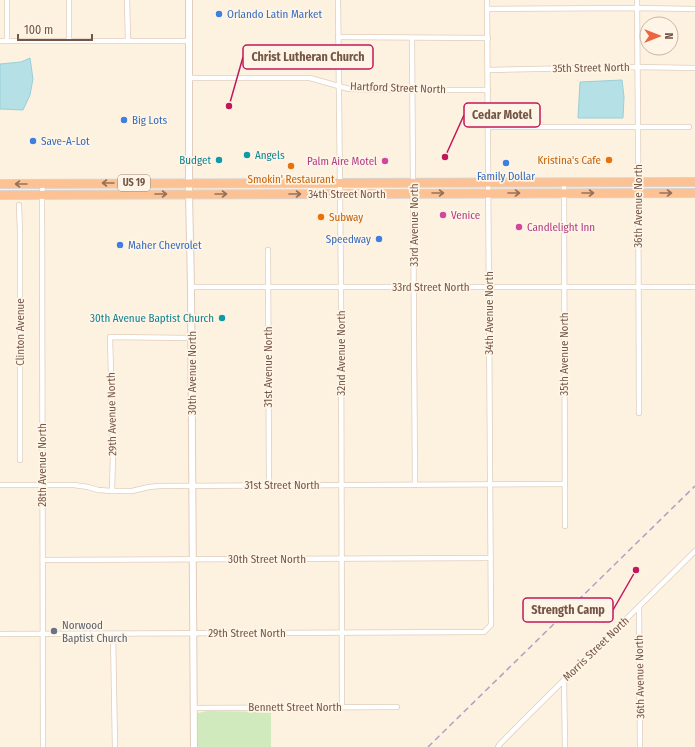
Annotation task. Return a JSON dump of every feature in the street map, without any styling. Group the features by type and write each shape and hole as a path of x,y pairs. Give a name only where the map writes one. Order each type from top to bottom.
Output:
{"highway":[{"name":"34th Street North","path":"0,184 695,182"},
{"path":"682,193 685,190 695,189"},
{"name":"34th Street North","path":"0,195 695,193"}],"street":[{"path":"7,0 7,41"},
{"path":"69,0 69,41"},
{"path":"127,0 128,41"},
{"name":"30th Avenue North","path":"189,0 189,194 194,747"},
{"name":"32nd Avenue North","path":"338,0 341,287 342,707"},
{"name":"34th Avenue North","path":"487,0 490,625"},
{"name":"36th Avenue North","path":"637,0 639,413"},
{"path":"487,9 695,9"},
{"path":"338,37 488,38"},
{"name":"33rd Avenue North","path":"412,38 415,485"},
{"path":"0,41 188,41"},
{"name":"35th Street North","path":"488,70 695,68"},
{"name":"Hartford Street North","path":"189,78 310,78 349,89 488,90"},
{"path":"488,127 689,127"},
{"name":"35th Avenue North","path":"564,182 565,526"},
{"path":"267,183 268,194"},
{"name":"28th Avenue North","path":"43,184 43,747"},
{"name":"Clinton Avenue","path":"18,205 20,241 20,460"},
{"name":"31st Avenue North","path":"268,250 269,485"},
{"name":"33rd Street North","path":"191,287 695,287"},
{"name":"29th Avenue North","path":"112,491 113,453 110,337 191,338"},
{"name":"31st Street North","path":"0,485 74,485 98,490 132,491 159,486 565,484"},
{"name":"Morris Street North","path":"498,747 695,551"},
{"name":"30th Street North","path":"43,560 490,558"},
{"name":"36th Avenue North","path":"639,607 640,747"},
{"name":"29th Street North","path":"0,634 484,632 490,625"},
{"path":"113,634 115,747"},
{"path":"564,680 565,747"},
{"name":"Bennett Street North","path":"194,708 397,707"}],"green space":[{"path":"207,711 271,712 271,747 196,747 196,717 198,713"}],"water":[{"path":"30,58 33,79 30,95 23,110 0,109 0,64 21,62"},
{"path":"622,80 624,97 623,118 578,118 580,82"}],"railway":[{"path":"428,747 695,486"}],"place":[{"name":"Orlando Latin Market","path":"219,14"},
{"name":"Christ Lutheran Church","path":"229,106"},
{"name":"Big Lots","path":"124,120"},
{"name":"Save-A-Lot","path":"33,141"},
{"name":"Angels","path":"247,155"},
{"name":"Cedar Motel","path":"445,157"},
{"name":"Budget","path":"219,160"},
{"name":"Kristina's Cafe","path":"609,160"},
{"name":"Palm Aire Motel","path":"385,161"},
{"name":"Family Dollar","path":"506,163"},
{"name":"Smokin' Restaurant","path":"291,166"},
{"name":"Venice","path":"443,215"},
{"name":"Subway","path":"321,217"},
{"name":"Candlelight Inn","path":"519,227"},
{"name":"Speedway","path":"379,239"},
{"name":"Maher Chevrolet","path":"120,245"},
{"name":"30th Avenue Baptist Church","path":"222,318"},
{"name":"Strength Camp","path":"636,570"},
{"name":"Norwood Baptist Church","path":"54,631"}]}
